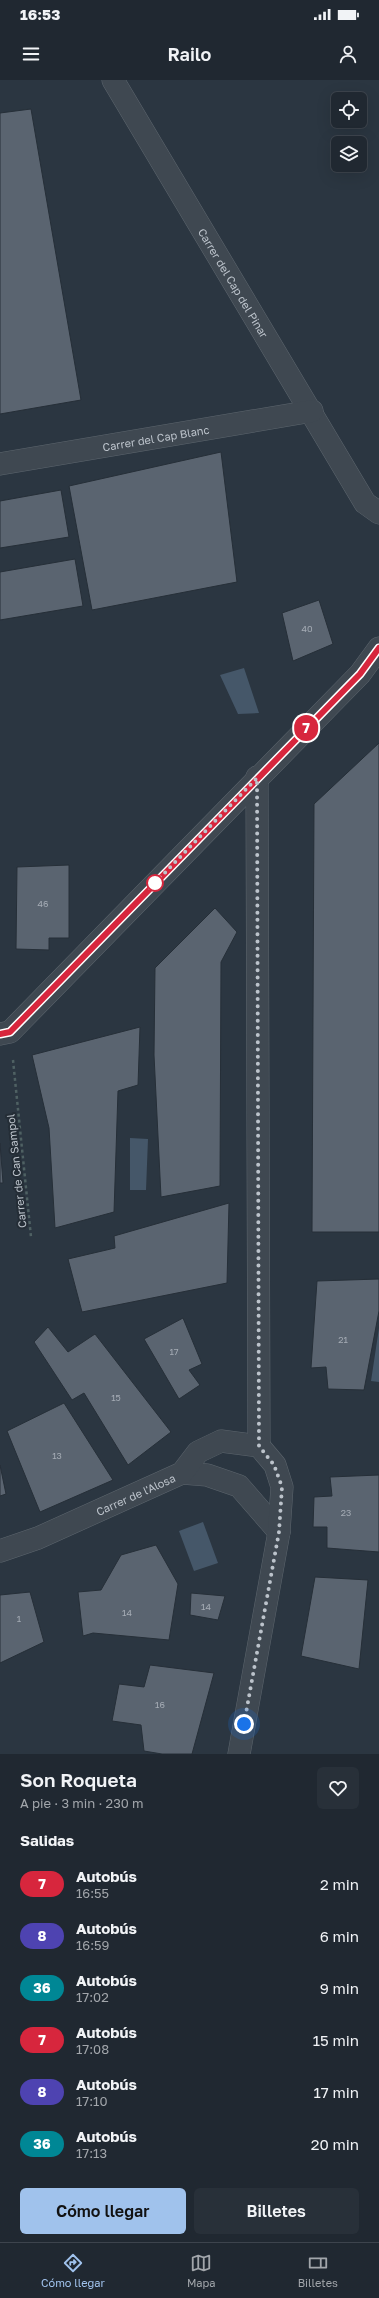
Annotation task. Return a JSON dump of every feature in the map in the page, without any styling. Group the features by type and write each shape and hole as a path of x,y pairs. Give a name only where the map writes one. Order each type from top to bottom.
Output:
{"street":[{"name":"Carrer del Cap del Pinar","path":"113,80 365,503 379,513"},
{"name":"Carrer del Cap Blanc","path":"0,464 312,412"},
{"path":"355,485 379,495"},
{"path":"5,1033 257,778 370,671 379,648"},
{"path":"239,1754 279,1532 282,1487 274,1465 259,1446 257,778"},
{"name":"Carrer de l'Alosa","path":"0,1551 38,1538 182,1473 198,1452 221,1441 259,1446"},
{"path":"182,1473 207,1475 239,1486 279,1532"}],"path":[{"name":"Carrer de Can Sampol","path":"5,1033 31,1237"}],"water":[{"path":"244,668 259,713 238,714 220,675"},
{"path":"130,1138 148,1139 146,1190 130,1190"},
{"path":"379,1328 379,1382 371,1381"},
{"path":"203,1522 218,1563 194,1571 179,1531"}],"building":[{"path":"31,109 81,400 0,414 0,113"},
{"path":"221,452 237,582 92,610 69,486"},
{"path":"61,490 69,537 0,548 0,501"},
{"path":"75,559 83,606 0,620 0,572"},
{"path":"319,600 333,644 293,661 282,613"},
{"path":"379,743 379,1232 312,1232 314,804"},
{"path":"69,865 69,938 49,938 49,950 16,949 17,867"},
{"path":"215,908 237,932 221,962 220,1186 161,1197 154,1055 155,968"},
{"path":"140,1027 138,1085 118,1091 114,1212 55,1228 49,1128 32,1055"},
{"path":"0,1143 3,1183 0,1183"},
{"path":"229,1203 227,1283 82,1312 68,1259 115,1248 114,1236"},
{"path":"379,1279 379,1311 364,1390 328,1389 326,1367 311,1368 317,1281"},
{"path":"183,1318 202,1364 189,1370 200,1385 179,1399 144,1339"},
{"path":"48,1327 68,1352 95,1334 171,1432 128,1465 84,1393 72,1400 34,1342"},
{"path":"64,1403 113,1480 40,1512 7,1431"},
{"path":"0,1465 6,1494 0,1496"},
{"path":"379,1475 379,1552 327,1548 327,1527 313,1527 314,1497 332,1496 330,1477"},
{"path":"156,1545 178,1584 169,1640 93,1633 83,1636 78,1592 101,1590 121,1555"},
{"path":"315,1577 368,1580 359,1669 301,1656"},
{"path":"30,1592 44,1642 0,1663 0,1595"},
{"path":"191,1593 225,1596 218,1620 190,1615"},
{"path":"150,1665 214,1673 192,1754 162,1754 144,1751 141,1725 112,1721 119,1684 144,1687"}],"bus line":[{"name":"7","path":"0,1034 10,1032 360,674 379,648"}],"route":[{"path":"155,883 150,888 257,778 259,1446 274,1465 282,1487 279,1532 244,1724"}]}
